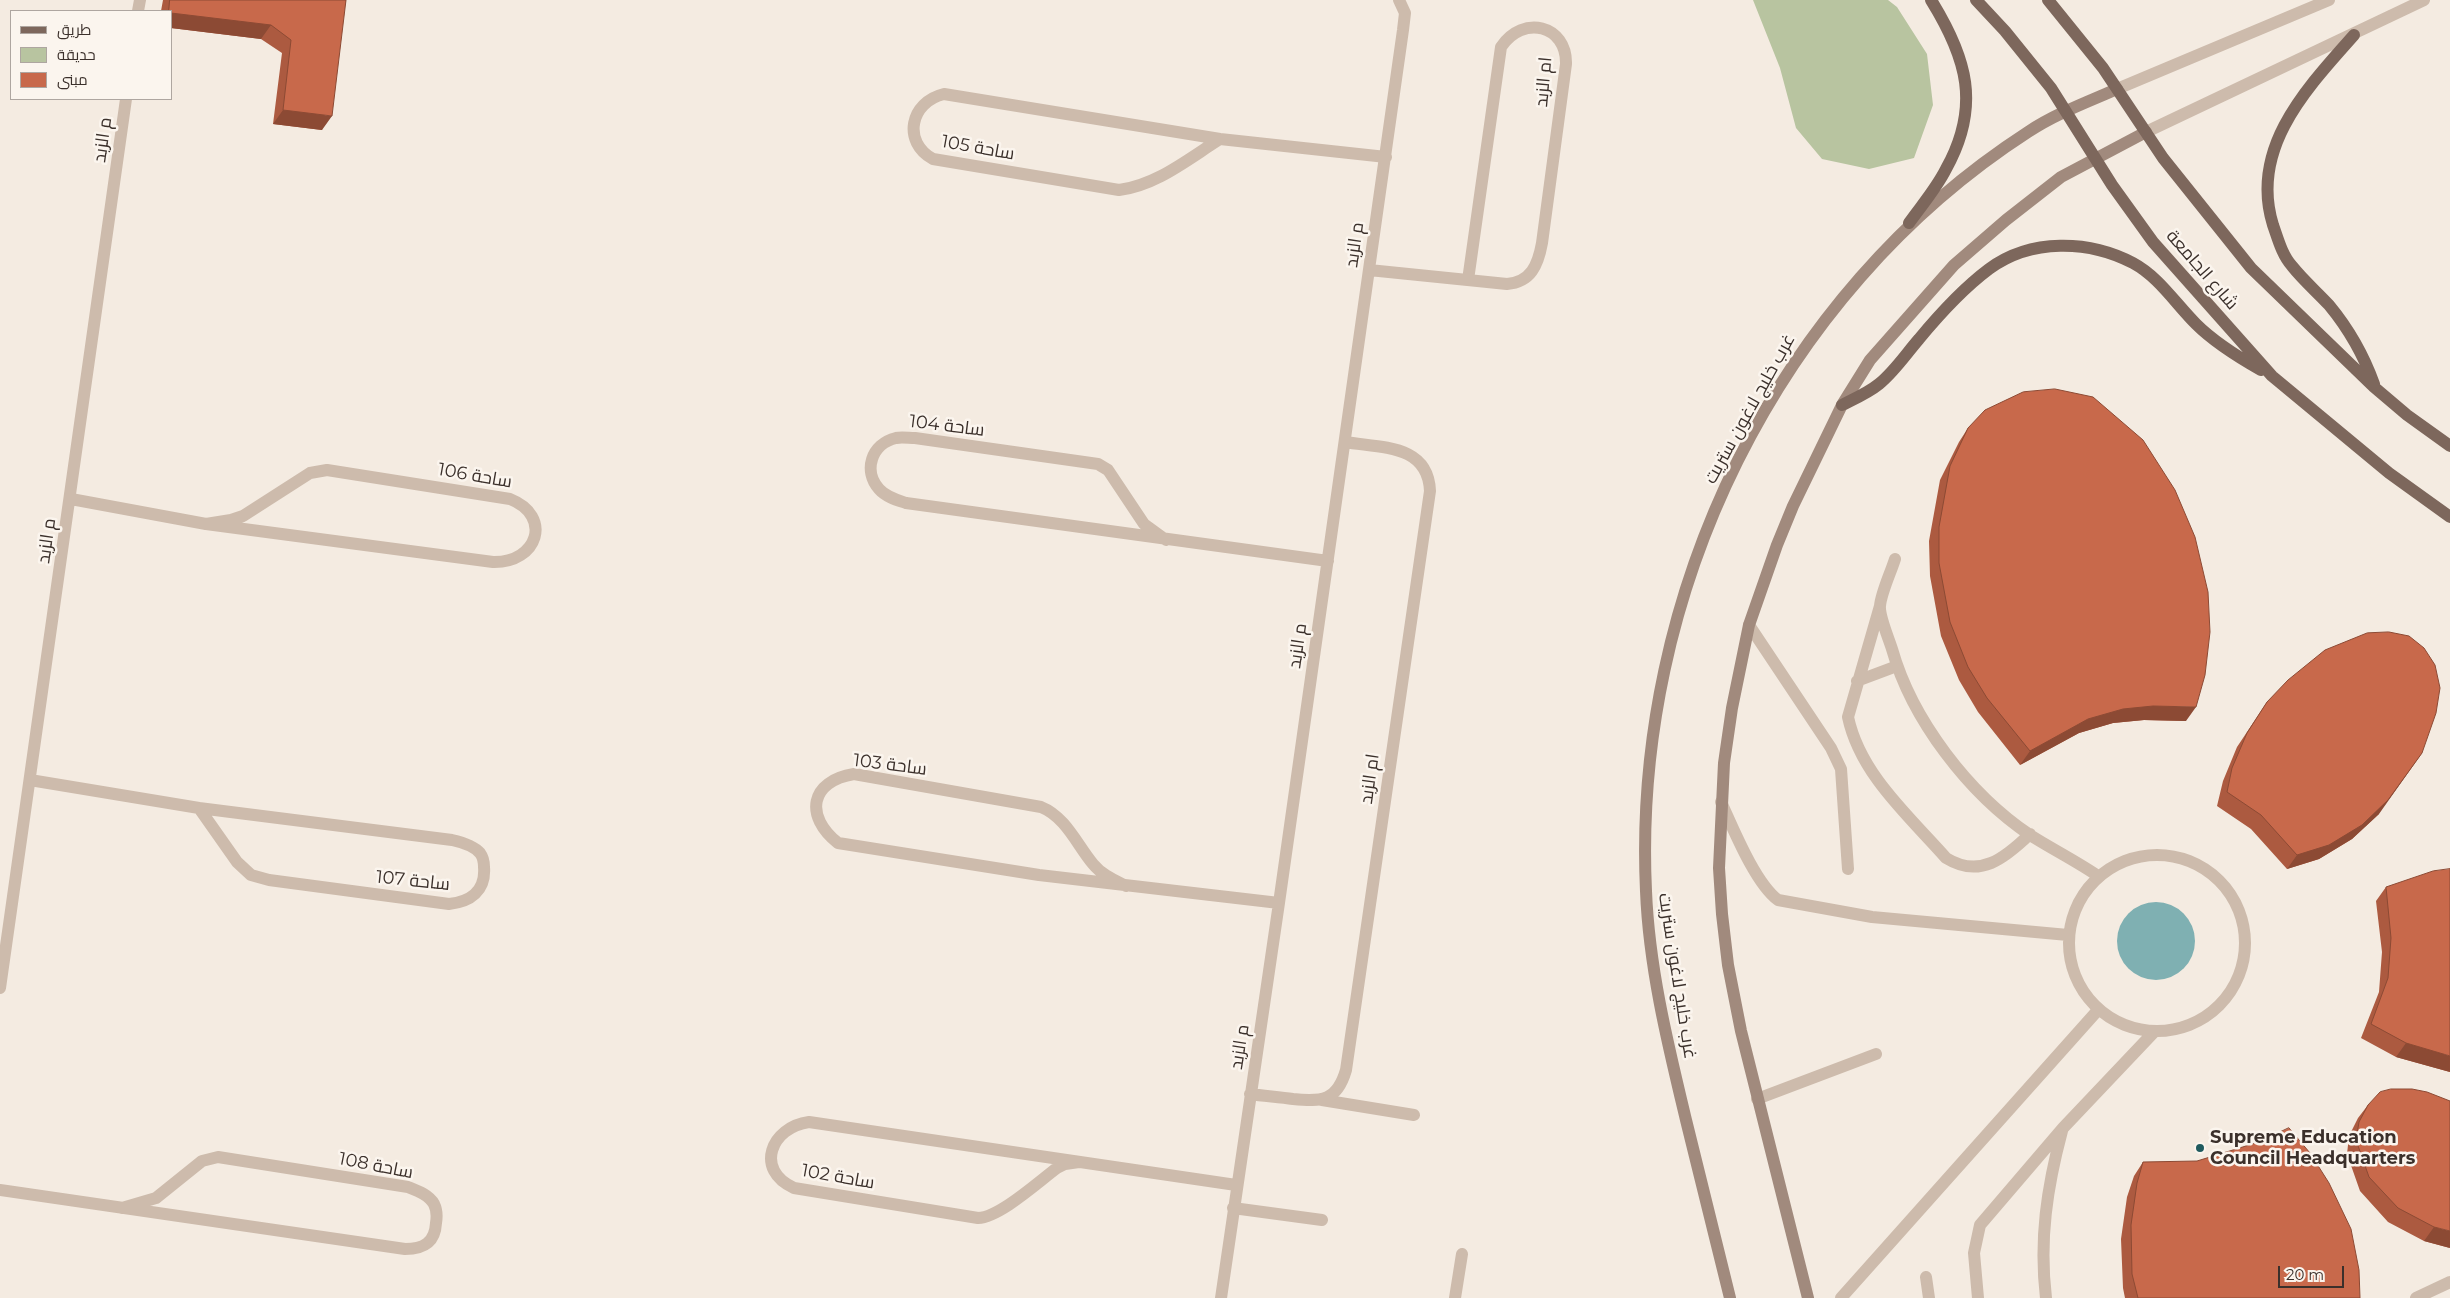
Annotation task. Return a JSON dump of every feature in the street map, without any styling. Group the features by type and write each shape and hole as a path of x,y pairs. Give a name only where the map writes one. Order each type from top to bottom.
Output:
{"main road":[{"path":"1909,224 1946,169 1960,140 1967,101 1966,81 1959,55 1949,29 1931,0"},
{"name":"شارع الجامعة","path":"1976,0 2006,31 2066,111 2153,242 2272,376 2389,473 2450,517"},
{"path":"2048,0 2103,68 2163,158 2211,221 2251,268 2374,387 2407,415 2450,446"},
{"path":"2354,35 2312,81 2285,122 2270,159 2268,187 2270,214 2279,242 2290,265 2330,307 2347,331 2362,354 2374,387"},
{"path":"1842,405 1878,385 1904,359 1919,339 1989,269 2013,256 2040,248 2060,246 2081,246 2110,253 2151,274 2197,325 2242,359 2272,376"}],"street":[{"name":"م الزبد","path":"1220,1298 1279,903 1386,157 1405,13 1399,0"},
{"path":"2117,89 2328,0"},
{"path":"1808,1298 1757,1099 1734,993 1724,931 1719,868 1721,802 1732,708 1750,625 1780,537 1842,405 1870,360 1954,265 2042,191 2095,157 2424,0"},
{"name":"ام الزبد","path":"1369,270 1468,280 1516,283 1525,280 1538,260 1566,54 1559,39 1551,32 1542,29 1531,27 1515,31 1502,47 1468,280"},
{"name":"غرب خليج لاغون ستريت","path":"1730,1298 1663,1023 1650,937 1644,853 1652,737 1659,692 1695,556 1731,473 1751,436 1807,342 1831,310 1909,224 1996,154 2031,130 2066,111 2117,89"},
{"name":"ساحة 105","path":"1220,139 1155,180 1119,190 933,159 923,154 913,135 916,118 926,101 944,94 1220,139 1386,157"},
{"name":"م الزبد","path":"0,988 71,500 126,100"},
{"name":"ساحة 104","path":"1166,540 1144,524 1108,470 1098,464 915,438 897,438 885,442 875,451 870,464 873,479 880,490 893,499 906,503 1166,540 1328,561"},
{"name":"ام الزبد","path":"1322,1100 1337,1090 1343,1082 1346,1070 1430,491 1429,478 1425,468 1411,454 1345,442"},
{"name":"ساحة 106","path":"71,500 206,524 492,562 514,560 522,556 530,548 535,528 534,519 528,510 520,503 510,499 327,470 310,473 243,516 206,524"},
{"path":"1895,559 1857,681 1848,717 1850,728 1870,770 1946,858 1957,865 1968,868 1985,865 2010,853 2030,834"},
{"path":"1880,606 1897,666 1919,710 1947,755 1991,803 2030,834 2072,858 2098,876"},
{"path":"1750,625 1831,748 1841,769 1848,869"},
{"path":"1857,681 1897,666"},
{"name":"ساحة 103","path":"1126,886 1104,874 1094,865 1057,816 1041,807 854,774 832,781 817,801 816,812 820,824 825,833 838,843 1039,875 1126,886 1279,903"},
{"name":"ساحة 107","path":"30,780 199,808 457,841 473,847 481,854 484,862 483,882 479,890 465,902 448,904 269,880 251,875 237,862 199,808"},
{"path":"1721,802 1755,870 1771,895 1778,900 1872,917 2068,935"},
{"path":"2167,854 2190,860 2212,873 2223,885 2240,913 2245,937 2243,962 2235,985 2221,1005 2201,1020 2178,1030 2154,1032 2134,1029 2114,1022 2086,998 2072,968 2068,935 2073,913 2084,893 2098,876 2119,863 2142,855 2167,854"},
{"path":"1841,1298 2098,1010"},
{"path":"1978,1298 1974,1244 1980,1225 2063,1128 2154,1032"},
{"path":"1757,1099 1876,1054"},
{"path":"1250,1094 1322,1100 1414,1115"},
{"name":"ساحة 102","path":"1079,1162 1065,1164 1057,1168 1001,1209 985,1218 978,1218 794,1188 783,1184 772,1170 771,1157 780,1134 789,1128 810,1122 1236,1185"},
{"path":"2046,1298 2042,1269 2043,1231 2047,1194 2063,1128"},
{"name":"ساحة 108","path":"0,1190 122,1208 405,1249 422,1248 429,1243 434,1236 437,1216 434,1205 428,1197 408,1187 218,1157 202,1161 156,1198 122,1208"},
{"path":"1233,1208 1322,1220"},
{"path":"1455,1298 1462,1254"},
{"path":"1926,1277 1929,1298"},
{"path":"2416,1298 2450,1282"}],"green space":[{"path":"1753,0 1888,0 1897,7 1927,54 1933,105 1914,158 1869,169 1822,159 1796,128 1780,68"}],"water":[{"path":"2156,902 2171,905 2184,913 2192,926 2195,941 2192,956 2184,969 2171,977 2156,980 2141,977 2128,969 2120,956 2117,941 2120,926 2128,913 2141,905"}],"building":[{"path":"170,0 346,0 332,116 283,110 291,40 271,25 172,13 172,10 169,10"},
{"path":"2055,389 2093,397 2143,440 2175,490 2195,537 2208,592 2210,632 2205,675 2196,707 2153,706 2123,709 2088,719 2030,751 1987,698 1968,667 1950,622 1939,563 1939,527 1950,466 1968,428 1985,410 2023,392"},
{"path":"2389,632 2409,636 2424,648 2435,665 2440,688 2436,713 2422,753 2388,800 2362,825 2329,845 2297,855 2261,815 2227,792 2232,768 2247,733 2267,702 2288,680 2325,650 2367,633"},
{"path":"2450,869 2450,1056 2406,1043 2371,1024 2388,978 2391,938 2386,887 2433,871"},
{"path":"2391,1089 2412,1089 2427,1092 2450,1101 2450,1231 2434,1227 2398,1208 2369,1177 2356,1140 2359,1122 2368,1105 2380,1092"},
{"path":"2289,1128 2310,1153 2329,1183 2351,1229 2359,1270 2360,1298 2138,1298 2132,1274 2131,1225 2137,1183 2143,1162 2197,1161 2259,1142"}],"place":[{"name":"Supreme Education Council Headquarters","path":"2200,1148"}]}
